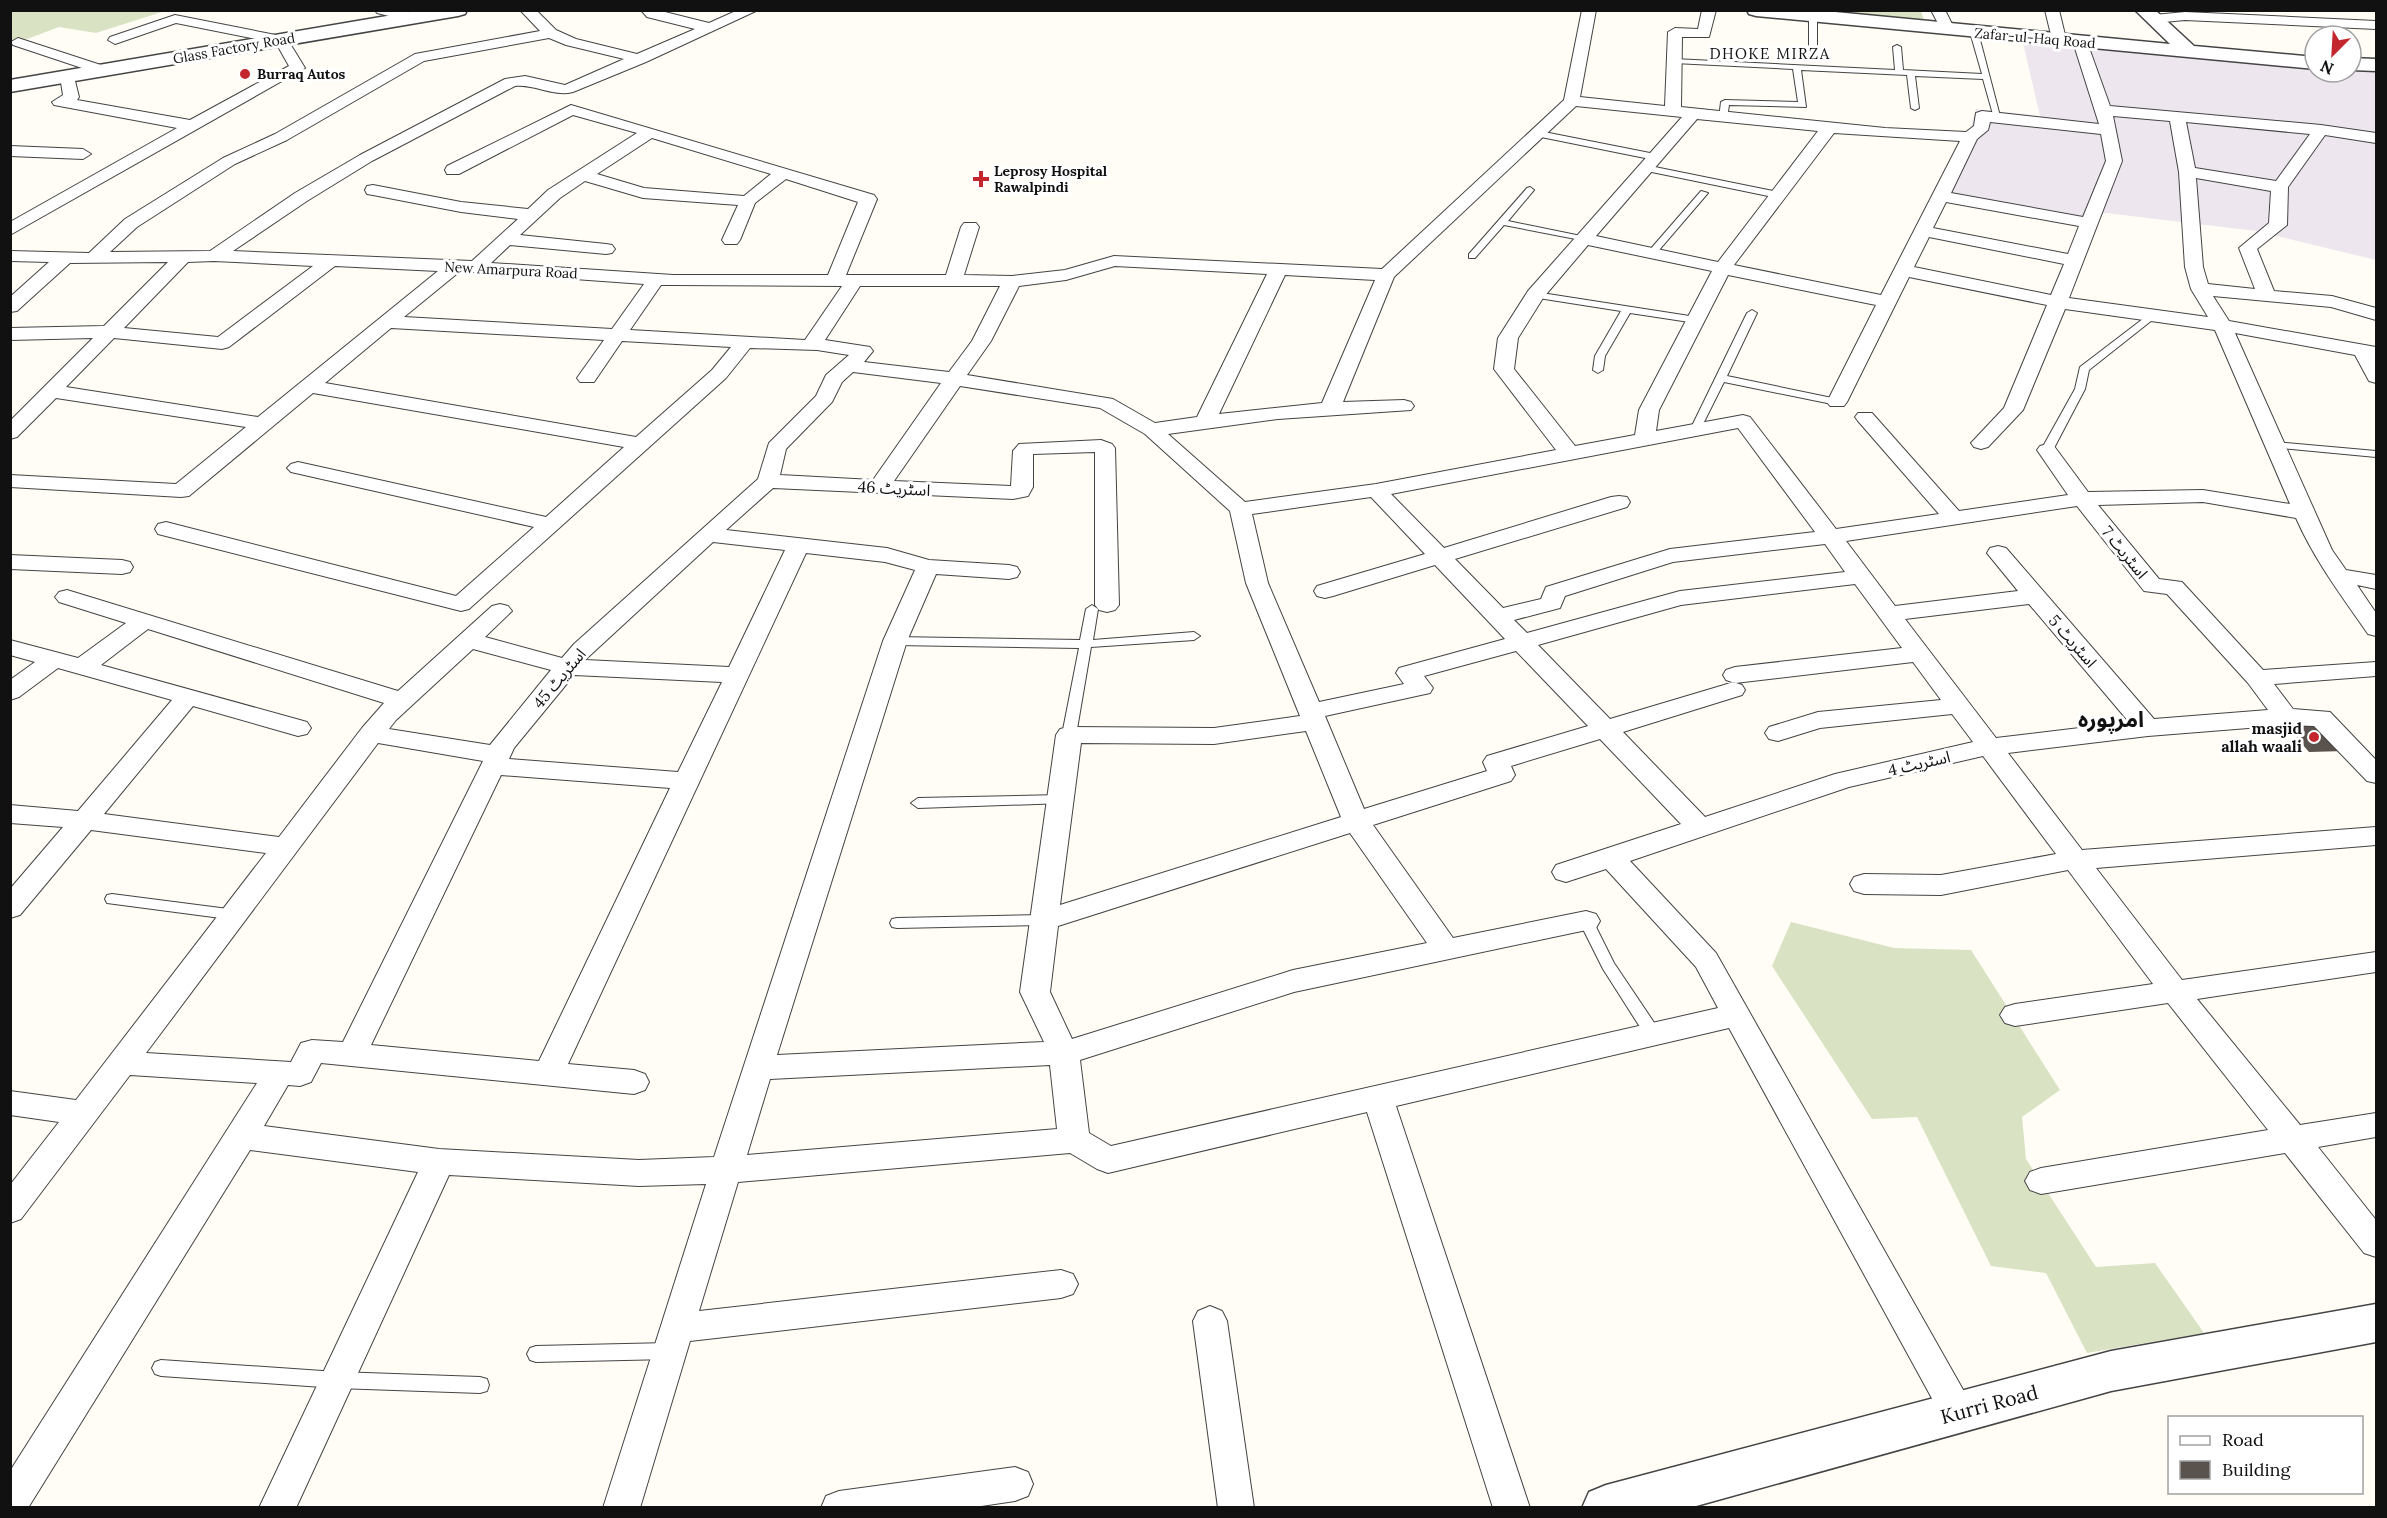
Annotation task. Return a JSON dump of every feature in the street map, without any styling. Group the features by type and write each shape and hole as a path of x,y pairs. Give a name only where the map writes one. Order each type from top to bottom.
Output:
{"street":[{"path":"382,10 413,18"},
{"name":"Glass Factory Road","path":"10,86 458,10"},
{"path":"527,10 551,33 571,42 640,59"},
{"path":"648,10 652,14 711,28"},
{"path":"214,256 347,169 510,82 524,80 556,90 568,89 751,10"},
{"path":"1331,407 1386,275 1572,101 1589,10"},
{"path":"1672,112 1675,32 1704,34 1709,10"},
{"name":"Zafar-ul-Haq Road","path":"1756,10 1974,33 2303,62"},
{"path":"1938,10 1948,30"},
{"path":"2052,10 2059,39"},
{"path":"2149,15 2376,25"},
{"path":"2149,15 2189,52"},
{"path":"10,230 106,173 297,68 282,40 175,19 115,40"},
{"path":"94,258 130,223 229,161 281,137 420,57 551,33"},
{"path":"18,42 102,70"},
{"path":"1981,443 2013,410 2114,161 2104,110 2080,42"},
{"path":"68,76 71,97 60,102 194,126"},
{"path":"1572,101 1829,128 1970,137"},
{"path":"453,170 571,110 650,132 868,199 835,280"},
{"path":"2104,110 2321,130 2376,138"},
{"path":"1570,454 1504,369 1508,338 1535,295 1692,115"},
{"path":"1837,402 1970,137 1982,128 1982,117 2108,130"},
{"path":"2177,117 2187,172 2194,267 2200,289 2222,325 2321,550 2376,629"},
{"path":"1645,440 1649,410 1722,269 1829,128"},
{"path":"2267,296 2248,248 2278,225 2280,187 2321,130"},
{"path":"476,267 554,194 650,132"},
{"path":"10,151 83,154"},
{"path":"2187,172 2280,187"},
{"path":"731,240 748,201 783,173"},
{"path":"584,175 644,193 748,201"},
{"path":"373,190 461,207 532,214"},
{"path":"1941,196 2090,222"},
{"path":"954,280 970,227"},
{"path":"1924,231 2075,261"},
{"path":"506,239 606,249"},
{"path":"1583,239 1887,302"},
{"name":"New Amarpura Road","path":"10,256 94,258 214,256 476,267 656,279 1012,281 1066,274 1114,261 1386,275"},
{"path":"10,433 183,257"},
{"path":"10,307 65,258"},
{"path":"10,334 110,332 222,344 331,261"},
{"path":"10,481 181,491 455,266"},
{"path":"1205,421 1279,269"},
{"path":"1904,271 2058,302 2222,325 2370,352 2376,377"},
{"path":"586,378 656,279"},
{"path":"813,344 855,280"},
{"path":"879,487 981,341 1012,281"},
{"path":"2200,289 2332,302 2376,314"},
{"path":"387,322 616,336 811,346 813,344 863,351 833,379 825,398 776,447 768,481"},
{"path":"461,604 719,374 745,342"},
{"path":"849,366 955,379 1106,403 1152,430 1240,509 1257,583 1356,821 1446,949"},
{"path":"309,386 641,444"},
{"path":"51,392 263,424"},
{"path":"1152,430 1205,421 1331,407 1404,406"},
{"path":"1865,417 1953,517"},
{"path":"1240,509 1376,490 1743,421 2175,992 2376,1243"},
{"name":"اسٹریٹ 46","path":"768,481 1013,493 1020,491 1023,451 1026,448 1094,445 1105,448 1099,607"},
{"name":"اسٹریٹ 7","path":"2047,450 2082,499 2152,586 2174,587 2257,678 2286,717"},
{"path":"298,468 550,525"},
{"name":"اسٹریٹ 45","path":"351,1056 503,745 582,648 768,481"},
{"path":"1376,490 1701,829"},
{"path":"1497,617 1552,603 1554,592 1670,556 1829,537 2082,499 2203,496 2306,513"},
{"path":"1325,591 1619,502"},
{"path":"10,1210 387,714 500,611 461,604 166,529"},
{"path":"709,535 887,555 928,567 1009,572"},
{"path":"548,1074 799,544"},
{"name":"اسٹریٹ 5","path":"1998,553 2148,729"},
{"path":"10,562 122,567"},
{"path":"621,1508 758,1068 895,641 928,567"},
{"path":"2337,575 2376,582"},
{"path":"1074,1140 1064,1053 1035,992 1069,735 1214,736 1313,716 1421,688 1408,673 1680,598 1860,577"},
{"path":"1888,614 2035,596"},
{"path":"67,597 402,700"},
{"path":"82,667 144,621"},
{"path":"468,640 567,667 737,675"},
{"path":"10,646 298,728"},
{"path":"1044,920 1502,775 1496,762 1734,683 1918,654"},
{"path":"10,692 56,659"},
{"path":"2257,678 2376,669"},
{"path":"10,908 187,698"},
{"path":"1778,733 1818,720 1957,706"},
{"name":"اسٹریٹ 4","path":"1566,872 1844,780 1988,747 2148,729 2286,717 2321,718 2376,775"},
{"path":"371,734 496,761 687,781"},
{"path":"10,814 84,820 288,847"},
{"path":"1864,884 1941,885 2074,860 2376,836"},
{"path":"1612,858 1706,960 1958,1413"},
{"path":"758,1068 1064,1053 1293,981 1586,921"},
{"path":"2015,1015 2376,962"},
{"path":"242,1136 439,1162 639,1173 726,1170 1074,1140 1107,1160 1736,1015"},
{"path":"123,1062 300,1074 312,1051 634,1082"},
{"path":"10,1504 242,1136 279,1073"},
{"path":"1378,1098 1512,1508"},
{"path":"10,1103 84,1113"},
{"path":"2041,1181 2376,1125"},
{"path":"277,1508 439,1162"},
{"path":"673,1340 1061,1284"},
{"path":"1210,1321 1236,1508"},
{"name":"Kurri Road","path":"1606,1508 2111,1371 2376,1323"},
{"path":"839,1508 947,1500 1015,1484"}],"lane":[{"path":"1813,16 1813,50"},
{"path":"1974,33 1998,118"},
{"path":"1897,47 1899,72"},
{"path":"1674,60 1797,69 1987,77"},
{"path":"1723,118 1725,102 1803,105 1797,69"},
{"path":"1911,72 1915,108"},
{"path":"1539,134 1778,195"},
{"path":"1472,256 1530,190"},
{"path":"1651,254 1704,193"},
{"path":"1502,222 1583,239"},
{"path":"1535,295 1696,320"},
{"path":"1598,370 1600,356 1627,309"},
{"path":"1695,430 1752,314"},
{"path":"2047,450 2080,389 2084,369 2152,315"},
{"path":"1721,378 1837,402"},
{"path":"2276,445 2376,454"},
{"path":"1069,735 1085,644 1099,607"},
{"path":"895,641 1085,644 1194,636"},
{"path":"918,803 1060,800"},
{"path":"112,899 236,915"},
{"path":"897,923 1044,920"},
{"path":"1586,921 1608,964 1653,1035"},
{"path":"536,1354 673,1340"},
{"path":"161,1368 337,1380 480,1386"}],"shaded area":[{"path":"2022,39 2303,61 2303,84 2363,84 2363,64 2376,65 2376,260 2256,231 2106,213 2078,219 1949,197 1976,109 2040,116"}],"green space":[{"path":"11,11 165,11 96,33 59,27 11,45"},
{"path":"1836,11 1921,11 1924,20"},
{"path":"1791,922 1894,948 1971,950 2060,1090 2022,1117 2026,1159 2096,1267 2155,1263 2204,1333 2087,1353 2046,1273 1991,1266 1917,1117 1872,1119 1772,966"}],"building":[{"name":"masjid allah waali","path":"2318,721 2345,751 2309,752 2284,723"}],"place":[{"name":"Burraq Autos","path":"245,74"},
{"name":"Leprosy Hospital Rawalpindi","path":"981,179"},
{"name":"masjid allah waali","path":"2314,737"}],"district":[{"name":"DHOKE MIRZA","path":"1770,53"},
{"name":"امرپورہ","path":"2111,719"}]}
